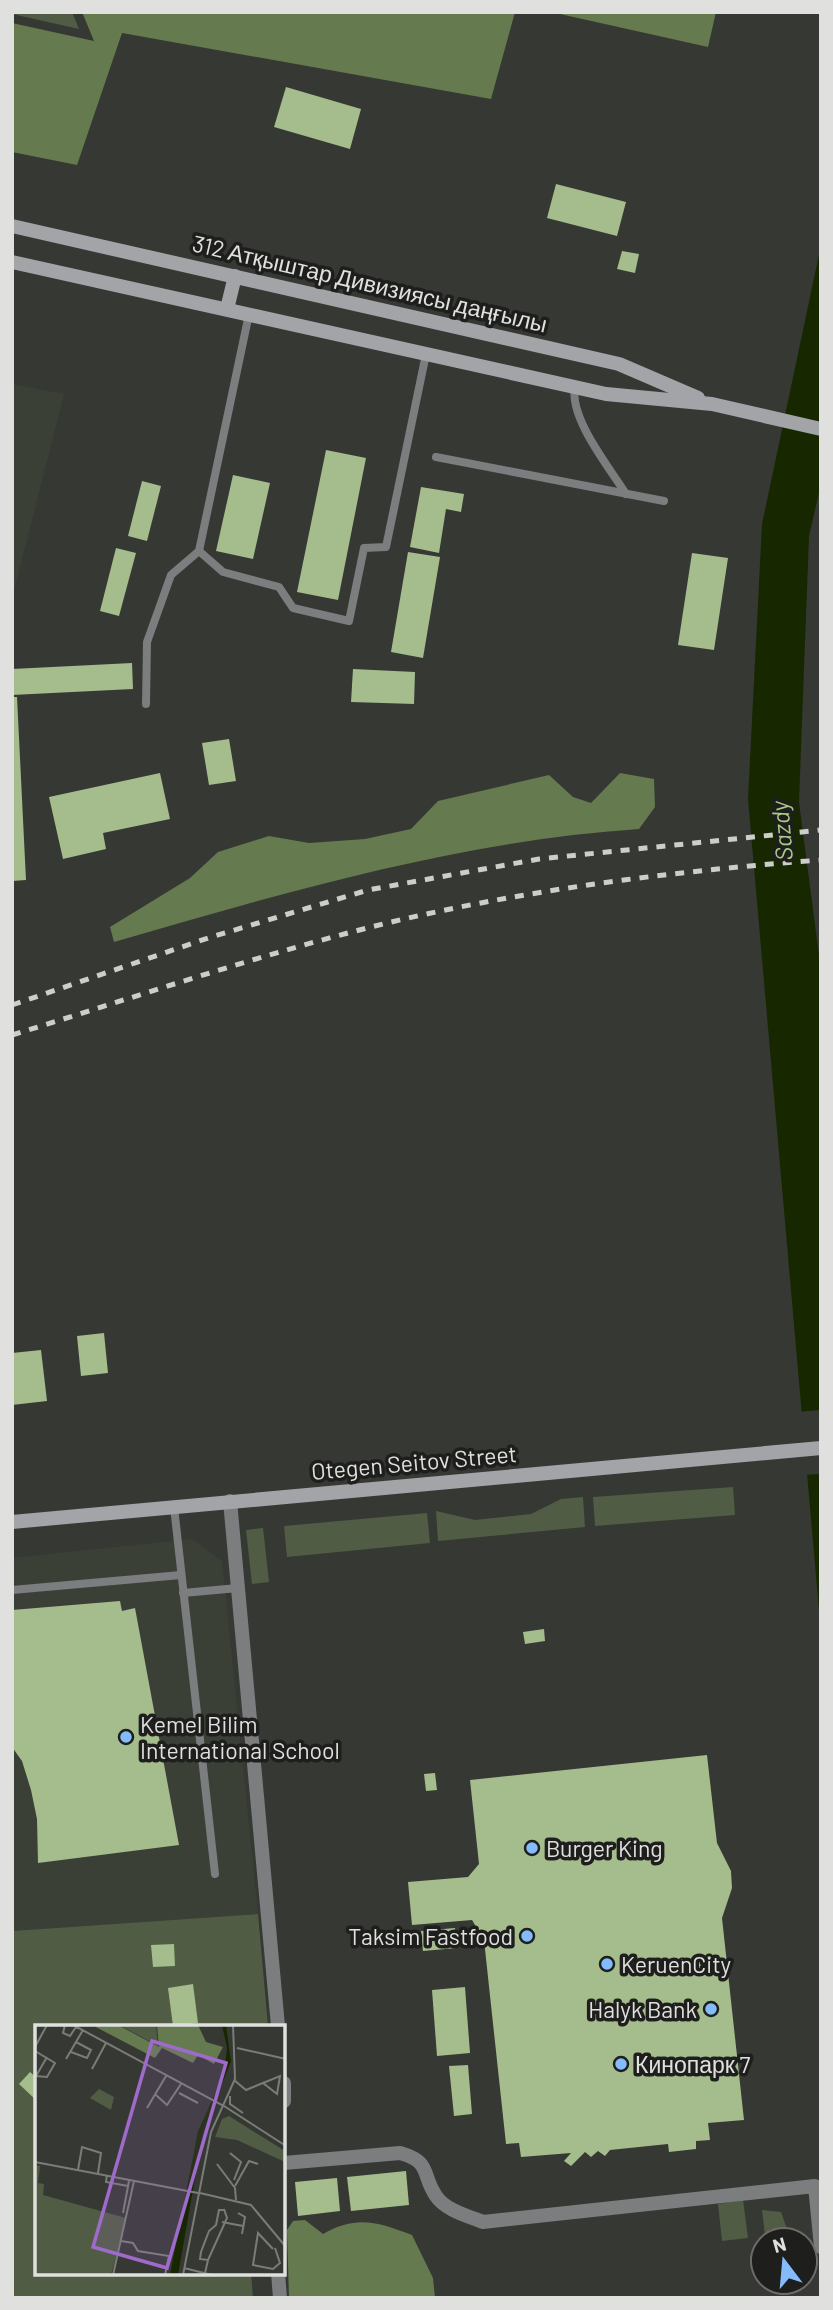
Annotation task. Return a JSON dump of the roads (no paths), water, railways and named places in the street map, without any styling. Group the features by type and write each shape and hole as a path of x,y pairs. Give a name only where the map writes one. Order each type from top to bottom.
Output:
{"main road":[{"name":"312 Атқыштар Дивизиясы даңғылы","path":"12,226 619,364 712,404"},
{"name":"312 Атқыштар Дивизиясы даңғылы","path":"12,262 606,394 712,404 821,429"},
{"path":"227,310 235,276"},
{"name":"Otegen Seitov Street","path":"12,1522 821,1448"}],"street":[{"path":"230,1501 278,2025"},
{"path":"285,2163 400,2153 414,2157 425,2167 436,2197 456,2212 484,2222 815,2186 821,2247"},
{"path":"278,2275 280,2298"}],"lane":[{"path":"146,704 147,642 171,575 199,551 249,314"},
{"path":"199,551 223,572 279,587 293,608 349,621 364,548 386,547 426,354"},
{"path":"575,387 573,399 580,418 626,494"},
{"path":"436,457 664,501"},
{"path":"174,1507 215,1874"},
{"path":"12,1590 181,1575"},
{"path":"183,1593 238,1588"}],"water":[{"name":"Sazdy","path":"821,245 821,484 809,536 799,802 821,971 821,1633 748,799 762,524"}],"railway":[{"path":"12,1005 208,938 368,890 539,859 821,830"},
{"path":"12,1035 293,948 441,911 603,883 821,860"}],"place":[{"name":"Kemel Bilim International School","path":"126,1737"},
{"name":"Burger King","path":"532,1848"},
{"name":"Taksim Fastfood","path":"527,1936"},
{"name":"KeruenCity","path":"607,1964"},
{"name":"Halyk Bank","path":"711,2009"},
{"name":"Кинопарк 7","path":"621,2064"}]}
